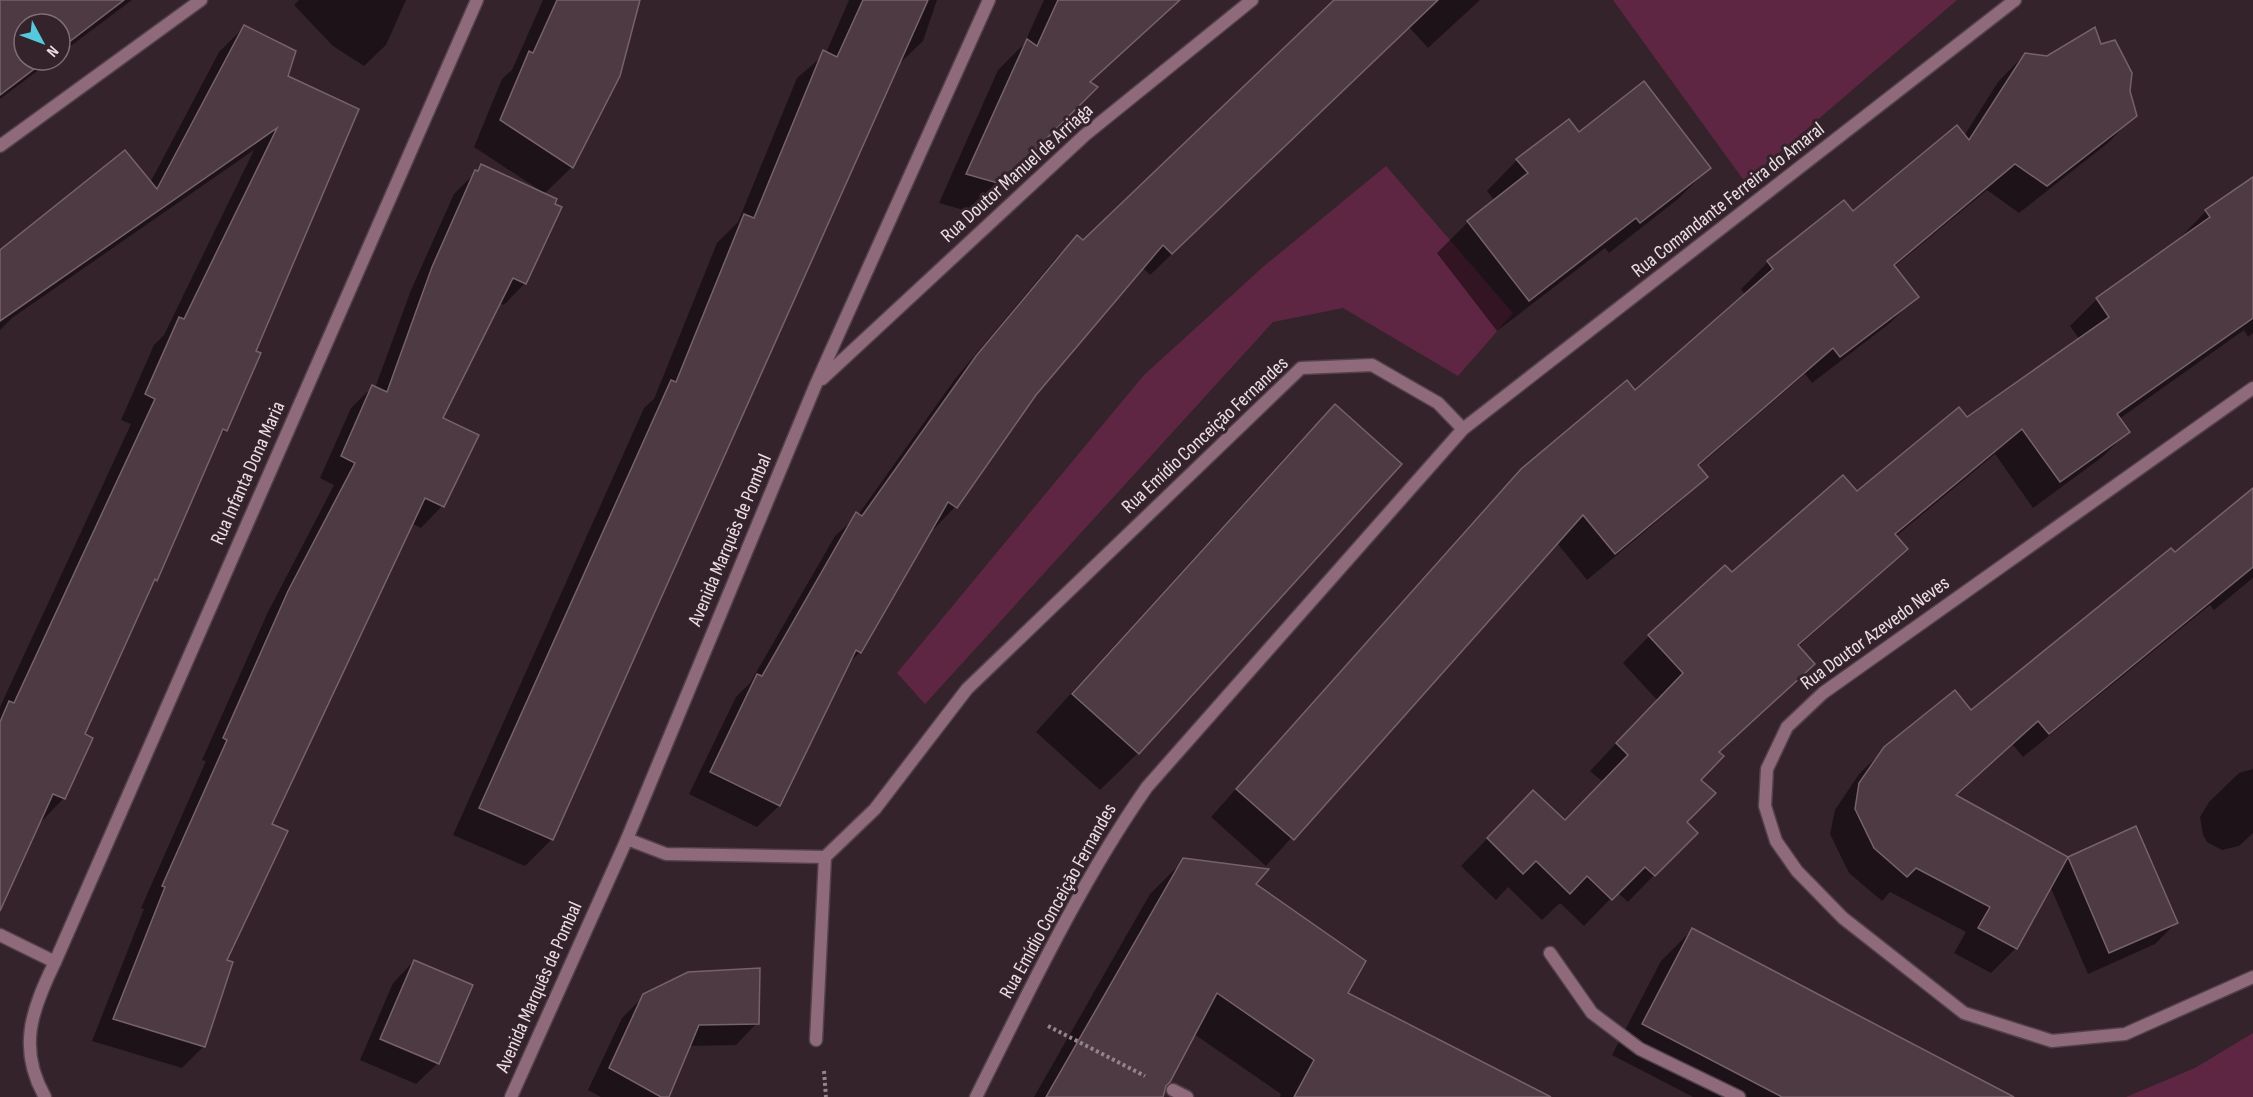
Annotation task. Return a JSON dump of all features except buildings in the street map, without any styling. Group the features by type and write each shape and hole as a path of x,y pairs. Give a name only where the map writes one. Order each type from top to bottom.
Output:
{"street":[{"path":"0,146 201,0"},
{"name":"Rua Infanta Dona Maria","path":"45,1097 34,1078 29,1047 30,1024 36,999 55,962 477,0"},
{"name":"Avenida Marquês de Pombal","path":"511,1097 627,839 816,384 989,0"},
{"name":"Rua Doutor Manuel de Arriaga","path":"816,384 1085,135 1252,0"},
{"name":"Rua Comandante Ferreira do Amaral","path":"1462,429 2015,0"},
{"name":"Rua Emídio Conceição Fernandes","path":"825,858 875,809 967,689 1301,368 1372,365 1438,403 1462,429 1147,787 1119,827 1018,1011 976,1097"},
{"name":"Rua Doutor Azevedo Neves","path":"2253,388 1823,693 1787,727 1767,769 1765,806 1776,841 1797,871 1843,918 1964,1013 2052,1041 2125,1034 2253,977"},
{"path":"627,839 666,854 825,858 816,1040"},
{"path":"0,935 55,962"},
{"path":"1550,953 1592,1013 1640,1049 1739,1097"},
{"path":"1173,1089 1187,1097"}],"path":[{"path":"1018,1011 1173,1089"}],"shaded area":[{"path":"1613,0 1957,0 1745,182"},
{"path":"1386,166 1513,313 1458,376 1343,308 1273,322 925,704 897,673 1144,375 1263,267"},
{"path":"2253,1033 2253,1097 2126,1097 2195,1068"}]}
